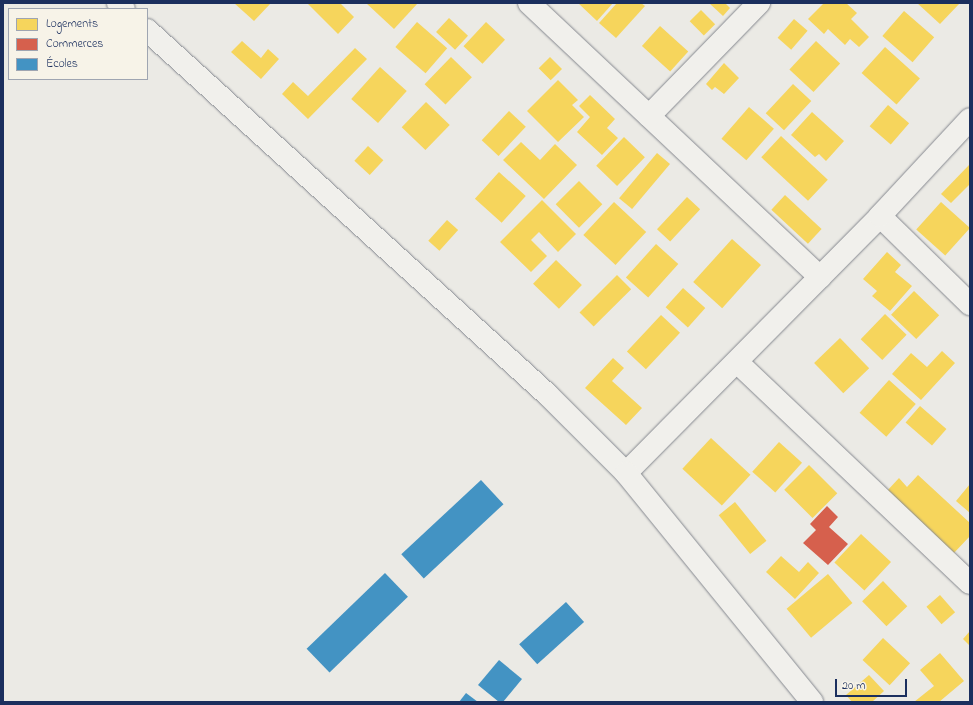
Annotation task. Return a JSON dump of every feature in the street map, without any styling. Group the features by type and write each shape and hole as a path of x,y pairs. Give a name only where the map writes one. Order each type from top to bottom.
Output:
{"street":[{"path":"529,3 820,277"},
{"path":"650,116 759,3"},
{"path":"148,31 458,311 548,395 626,473 812,702"},
{"path":"626,473 880,216 970,119"},
{"path":"880,216 970,304"},
{"path":"737,362 970,583"}],"building: Logements":[{"path":"234,3 271,3 254,21"},
{"path":"307,3 340,3 354,17 338,34"},
{"path":"366,3 418,3 394,29"},
{"path":"578,3 613,3 597,21"},
{"path":"617,3 641,3 645,6 616,38 599,23"},
{"path":"709,3 725,3 730,8 723,16"},
{"path":"824,3 846,3 857,13 851,19 869,37 859,47 850,39 845,45 828,29 824,34 808,19"},
{"path":"917,3 960,3 940,24"},
{"path":"701,10 715,24 704,35 690,21"},
{"path":"904,11 934,37 913,62 882,36"},
{"path":"449,18 468,36 455,50 436,32"},
{"path":"794,19 808,31 791,50 778,38"},
{"path":"417,22 447,48 426,73 395,47"},
{"path":"486,22 505,40 483,64 463,46"},
{"path":"660,26 688,51 670,71 642,46"},
{"path":"242,41 261,58 268,49 279,59 261,79 231,52"},
{"path":"816,41 840,64 814,92 789,70"},
{"path":"885,47 920,78 897,104 862,73"},
{"path":"355,48 367,59 308,119 282,94 293,82 308,96"},
{"path":"451,57 472,77 445,104 425,84"},
{"path":"550,57 562,69 551,80 539,68"},
{"path":"724,63 739,78 724,94 715,87 712,90 706,84"},
{"path":"380,67 407,91 378,123 351,99"},
{"path":"558,80 578,100 572,105 584,117 558,142 527,111"},
{"path":"793,84 811,101 784,130 766,113"},
{"path":"590,95 615,119 607,128 618,138 602,155 577,132 590,117 579,106"},
{"path":"426,102 450,125 425,150 402,127"},
{"path":"888,105 909,123 891,145 870,126"},
{"path":"749,107 774,129 746,160 721,139"},
{"path":"509,111 526,127 499,156 482,140"},
{"path":"812,112 844,141 826,161 819,154 815,157 791,135"},
{"path":"781,136 828,180 808,201 761,157"},
{"path":"624,137 645,157 617,186 596,166"},
{"path":"521,142 540,160 555,144 577,165 544,199 503,160"},
{"path":"368,146 383,160 370,175 354,161"},
{"path":"657,153 670,164 632,209 619,198"},
{"path":"970,164 970,184 951,203 941,194"},
{"path":"499,172 526,196 502,223 475,199"},
{"path":"579,181 602,204 579,228 556,204"},
{"path":"785,195 822,229 808,244 771,210"},
{"path":"687,197 700,209 670,241 657,229"},
{"path":"542,200 576,234 558,252 539,232 531,240 547,256 531,272 500,242"},
{"path":"614,202 646,232 615,265 583,235"},
{"path":"941,202 970,228 945,256 916,229"},
{"path":"447,220 458,230 439,251 428,241"},
{"path":"732,239 761,265 722,308 693,282"},
{"path":"656,244 678,264 648,298 626,277"},
{"path":"887,252 901,265 895,272 912,286 890,311 872,296 877,291 863,279"},
{"path":"556,260 582,285 559,309 533,284"},
{"path":"617,275 631,289 594,327 580,312"},
{"path":"683,288 705,308 688,327 666,307"},
{"path":"914,291 939,315 916,339 891,315"},
{"path":"885,314 907,335 882,360 861,339"},
{"path":"661,315 680,333 646,369 627,352"},
{"path":"840,338 869,368 843,393 814,363"},
{"path":"942,351 955,363 921,400 892,374 911,353 927,367"},
{"path":"613,358 624,368 612,381 642,408 626,425 585,388"},
{"path":"889,380 916,404 886,437 860,413"},
{"path":"920,406 946,429 932,446 906,423"},
{"path":"711,438 750,475 722,506 682,469"},
{"path":"779,442 802,463 775,492 752,472"},
{"path":"809,465 837,493 813,518 784,490"},
{"path":"918,475 970,523 970,536 953,554 886,492 899,478 907,487"},
{"path":"970,484 970,513 956,501"},
{"path":"735,502 766,541 750,554 719,515"},
{"path":"861,534 891,562 864,590 834,563"},
{"path":"781,556 799,572 808,562 819,573 795,599 766,572"},
{"path":"828,574 852,603 811,638 787,609"},
{"path":"883,581 907,606 886,626 862,601"},
{"path":"940,595 955,612 942,624 926,607"},
{"path":"970,631 970,646 963,639"},
{"path":"883,638 910,663 890,685 863,660"},
{"path":"940,653 964,681 939,702 914,702 934,686 920,670"},
{"path":"869,675 884,691 872,702 852,702 846,695"}],"building: Commerces":[{"path":"827,506 838,517 829,527 848,544 828,565 803,543 816,530 810,524"}],"building: Écoles":[{"path":"481,480 504,504 424,578 401,554"},
{"path":"385,573 408,597 330,672 307,649"},
{"path":"566,602 584,622 537,664 519,644"},
{"path":"499,660 522,679 503,702 499,702 478,685"},
{"path":"466,693 478,702 459,702"}]}
